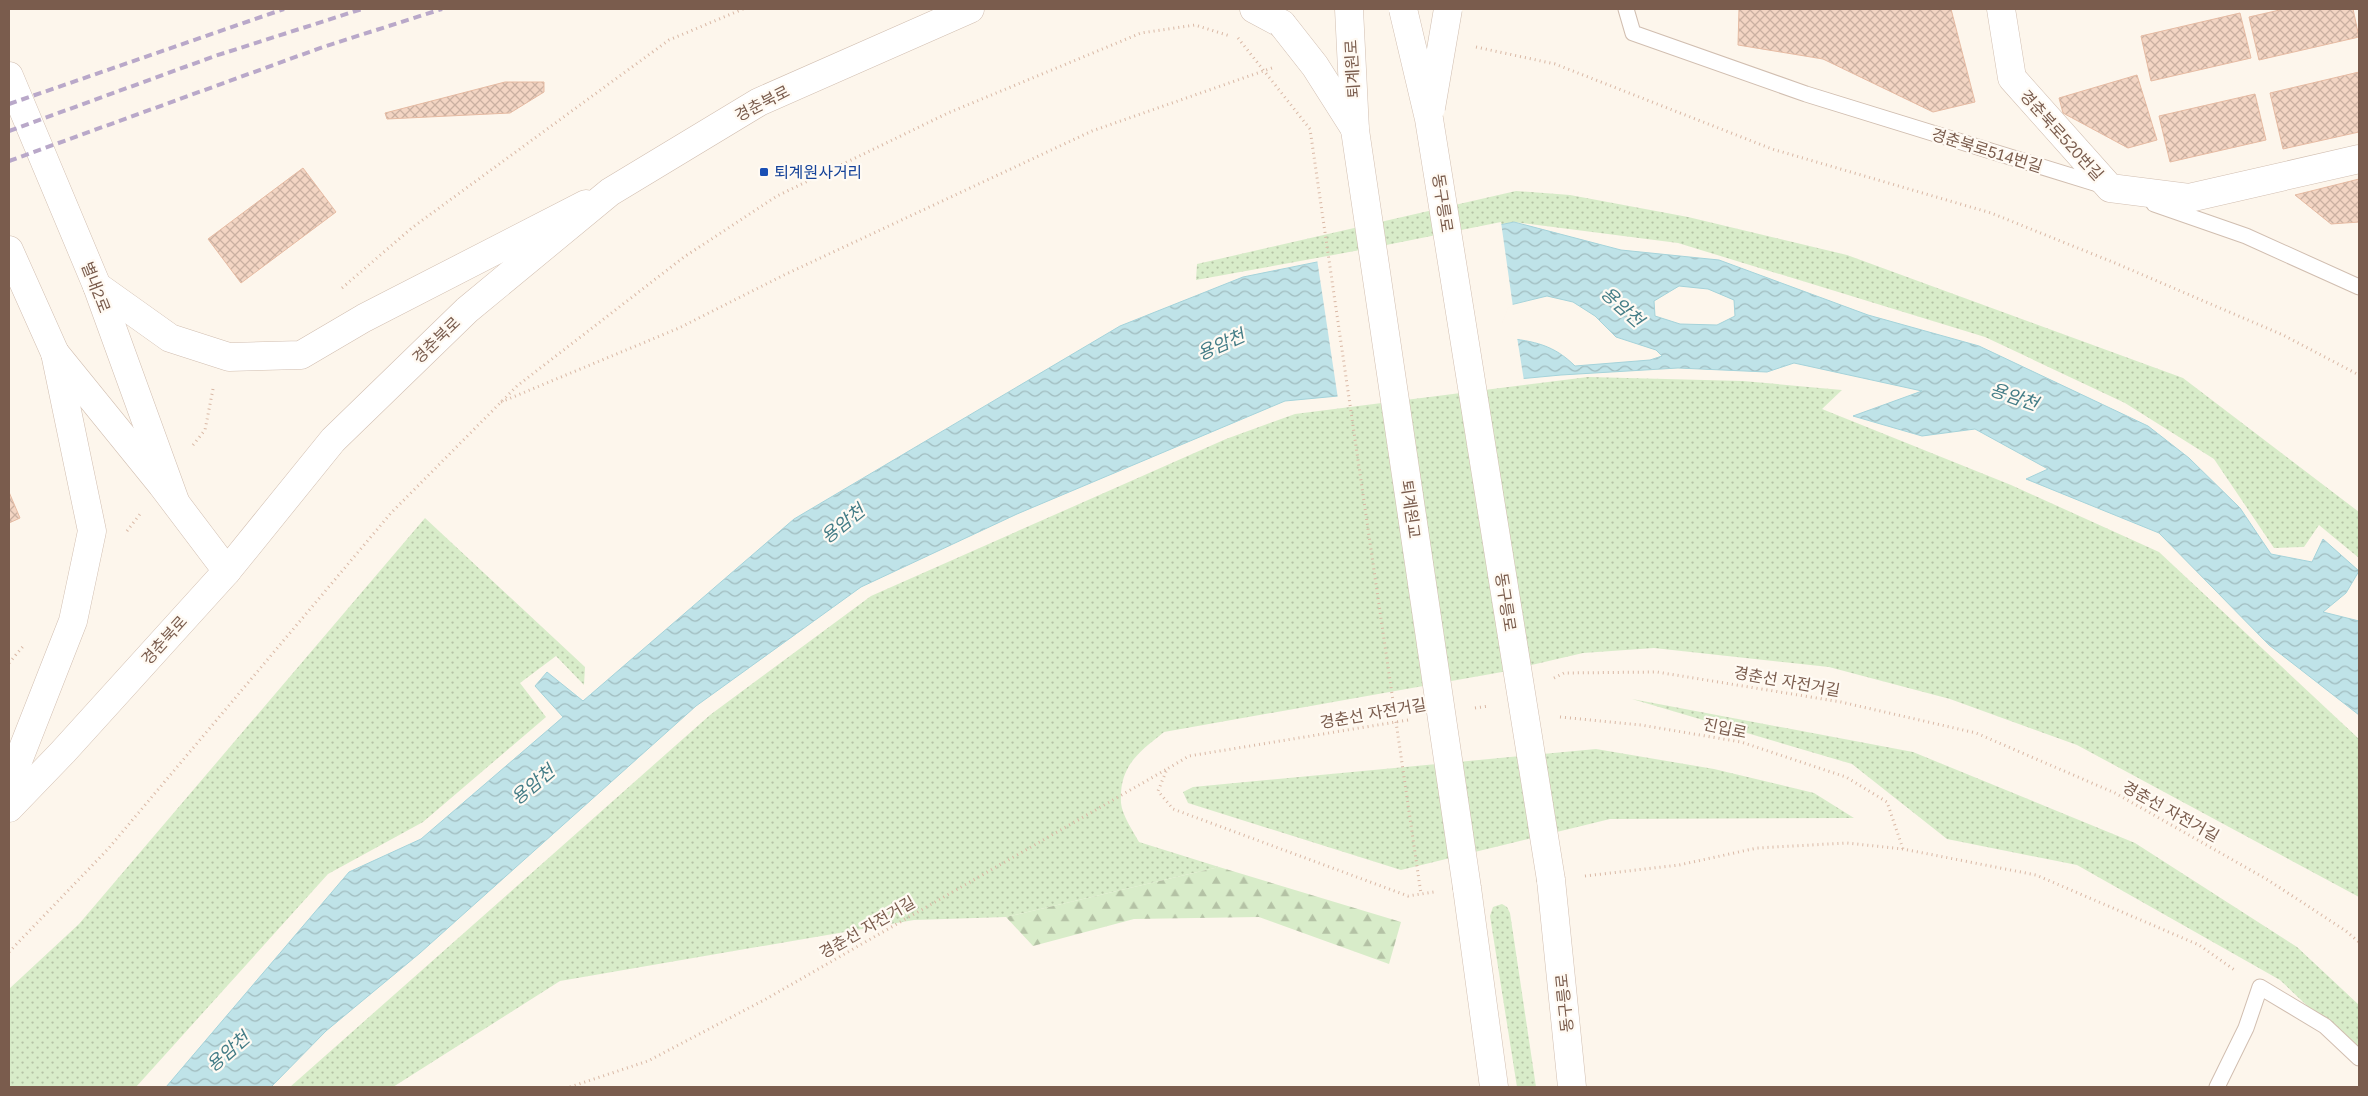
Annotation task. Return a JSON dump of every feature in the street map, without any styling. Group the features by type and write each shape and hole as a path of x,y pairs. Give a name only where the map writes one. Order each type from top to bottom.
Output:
{"street":[{"name":"경춘북로","path":"9,808 63,752 227,571 333,440 467,310 610,192 760,102 970,9"},
{"path":"1254,9 1282,24 1315,66 1355,130"},
{"name":"퇴계원로","path":"1349,9 1355,130"},
{"path":"1403,9 1429,119"},
{"path":"1429,119 1448,9"},
{"name":"경춘북로520번길","path":"2001,9 2012,78 2110,188 2189,198 2359,159"},
{"name":"별내2로","path":"9,76 98,286 174,501"},
{"name":"동구릉로","path":"1429,119 1551,880 1572,1087"},
{"name":"퇴계원교","path":"1355,130 1467,888"},
{"path":"98,286 170,338 229,357 301,355 364,318 610,192"},
{"name":"별내2로","path":"9,250 56,352 227,571"},
{"path":"9,784 73,621 92,531 56,352"},
{"path":"1467,888 1494,1087"}],"lane":[{"name":"경춘북로514번길","path":"1626,9 1633,33 1806,94 2110,188 2246,236 2359,287"},
{"path":"2217,1087 2246,1028 2260,987 2326,1026 2359,1058"}],"path":[{"path":"9,952 108,849 391,513 517,386 684,258 786,192 948,113 1141,33 1195,25 1238,38 1310,129 1421,894"},
{"name":"경춘선 자전거길","path":"1548,681 1564,673 1657,672 1841,702 1976,733 2115,794 2268,880 2346,930 2359,942"},
{"path":"1470,709 1499,704"},
{"name":"진입로","path":"1555,716 1573,720 1641,725 1741,742 1846,777 1887,802 1903,849"},
{"name":"경춘선 자전거길","path":"570,1087 648,1061 766,999 1189,756 1412,719"},
{"path":"1167,769 1158,791 1172,809 1408,896 1467,888"},
{"path":"1551,880 1679,865 1757,848 1847,843 1903,849 2036,875 2199,945 2260,987"}],"green space":[{"path":"1516,191 1570,195 1688,217 1847,255 2183,378 2359,512 2359,558 2319,525 2304,547 2274,548 2214,459 2125,403 1985,337 1678,243 1514,222 1196,280 1197,264"},
{"path":"1588,377 1743,381 1842,390 1822,409 2011,485 2159,552 2359,739 2359,897 2077,745 1950,699 1829,667 1654,648 1583,653 1502,672 1164,732 1138,754 1127,770 1121,790 1123,813 1139,842 1219,867 1006,917 914,920 560,981 393,1087 290,1087 710,715 871,596 1226,439 1295,414"},
{"path":"425,518 585,667 584,685 556,656 520,683 546,717 423,822 328,874 136,1087 9,1087 9,989 79,924"},
{"path":"1632,699 1913,752 2135,843 2297,947 2359,1005 2359,1055 2280,980 2077,865 1947,839 1852,764"},
{"path":"1596,749 1714,769 1814,793 1854,818 1610,819 1401,870 1188,803 1183,792 1193,787"},
{"path":"1219,867 1401,922 1389,964 1259,917 1134,919 1033,946 1006,917"},
{"path":"1502,904 1507,907 1510,913 1536,1087 1517,1087 1490,916 1493,907"}],"water":[{"name":"용암천","path":"1514,222 1621,250 1719,260 1868,315 1979,346 2148,426 2189,458 2240,508 2271,554 2312,562 2323,539 2359,571 2346,593 2323,612 2359,621 2359,715 2269,645 2159,533 2026,479 2048,469 1975,429 1922,436 1853,416 1922,391 1794,363 1767,372 1678,368 1561,375 1285,401 1017,514 861,587 696,706 420,953 326,1031 271,1087 166,1087 349,872 421,839 563,717 535,686 547,672 583,701 794,519 1120,326 1243,277","holes":["1679,286 1708,289 1734,300 1735,316 1717,325 1680,324 1655,316 1654,301","1547,296 1573,302 1595,316 1616,337 1656,350 1662,356 1650,360 1575,366 1559,353 1543,345 1505,338 1499,322 1506,306"]}],"pier":[{"path":"1501,222 1513,307 1508,308 1502,323 1507,336 1517,337 1524,381 1338,399 1317,259"}],"building":[{"path":"1739,9 1951,9 1975,102 1933,112 1823,59 1738,45"},
{"path":"2284,9 2353,9 2359,37 2259,60 2249,17"},
{"path":"2240,13 2251,58 2151,81 2141,36"},
{"path":"2359,72 2359,132 2283,149 2270,93"},
{"path":"2137,75 2157,140 2128,148 2063,113 2059,98"},
{"path":"505,82 544,82 544,92 510,113 387,119 385,113"},
{"path":"2255,94 2266,140 2170,162 2159,116"},
{"path":"303,168 336,212 241,283 208,239"},
{"path":"2359,179 2359,222 2331,224 2295,195"},
{"path":"9,492 20,518 9,523"}],"railway":[{"path":"9,104 284,9"},
{"path":"9,131 215,56 362,9"},
{"path":"9,161 323,47 442,9"}],"place":[{"name":"퇴계원사거리","path":"764,172"}]}
